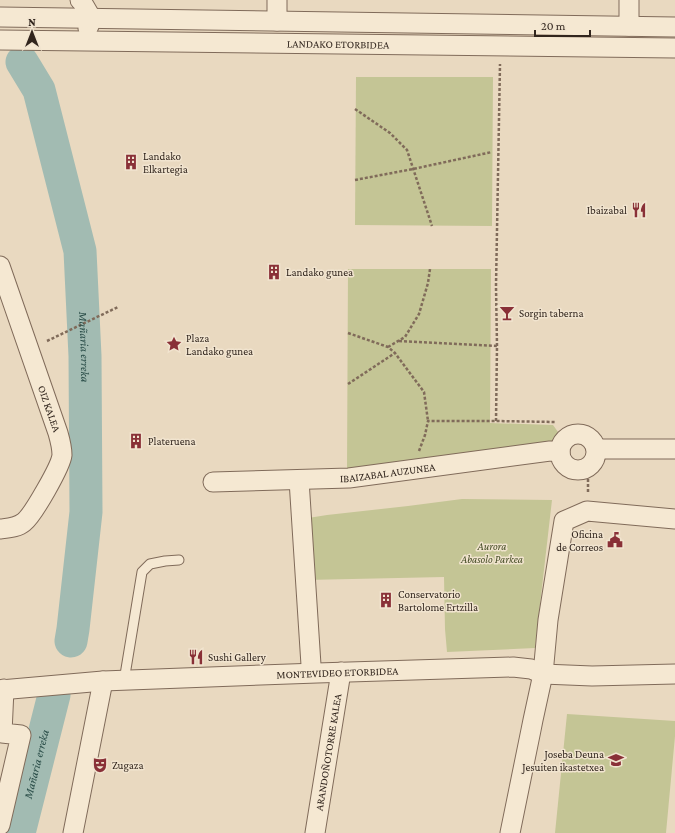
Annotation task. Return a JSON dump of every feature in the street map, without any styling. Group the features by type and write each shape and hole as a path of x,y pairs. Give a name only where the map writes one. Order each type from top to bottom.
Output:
{"street":[{"path":"80,0 92,19"},
{"path":"44,40 59,32 84,31 89,27 92,19 95,0"},
{"path":"277,0 277,21"},
{"path":"629,0 629,26"},
{"name":"LANDAKO ETORBIDEA","path":"0,18 675,27"},
{"name":"LANDAKO ETORBIDEA","path":"0,40 675,48"},
{"name":"OIZ KALEA","path":"0,266 58,433 62,456 50,483 33,512 23,523 12,528 0,529"},
{"path":"578,434 588,437 594,442 596,456 592,464 586,469 577,470 566,466 562,460 560,452 563,443 569,437 578,434"},
{"path":"596,449 675,449"},
{"name":"IBAIZABAL AUZUNEA","path":"213,482 340,479 550,451 560,452"},
{"path":"299,480 311,665"},
{"path":"510,833 543,674 548,620 564,521 587,511 675,519"},
{"name":"MONTEVIDEO ETORBIDEA","path":"2,689 103,681 513,667 543,674 592,676 675,674"},
{"name":"ARANDOÑOTORRE KALEA","path":"315,833 341,672"},
{"path":"73,833 103,681"},
{"path":"0,825 21,735 2,732 2,689"}],"lane":[{"path":"124,681 142,572 150,564 179,560"}],"path":[{"path":"496,421 496,286 500,59"},
{"path":"356,109 390,133 408,150 432,226"},
{"path":"355,180 492,152"},
{"path":"388,347 405,337 419,314 428,283 430,269"},
{"path":"47,341 118,307"},
{"path":"348,333 388,347 424,392 428,422 425,435 419,450 412,460 398,472"},
{"path":"399,341 497,346"},
{"path":"348,384 394,353"},
{"path":"428,422 555,422"}],"green space":[{"path":"356,77 493,77 492,226 355,225"},
{"path":"348,269 491,269 490,423 553,425 558,432 549,446 347,469"},
{"name":"Aurora Abasolo Parkea","path":"462,499 552,500 535,648 447,652 444,577 306,580 302,519"},
{"name":"Joseba Deuna Jesuiten ikastetxea","path":"567,714 675,721 675,736 666,833 555,833"}],"waterway":[{"name":"Mañaria erreka","path":"22,62 39,90 80,251 85,356 86,512 71,641"},
{"name":"Mañaria erreka","path":"19,833 54,695"}],"place":[{"name":"Landako Elkartegia","path":"131,162"},
{"name":"Ibaizabal","path":"639,210"},
{"name":"Landako gunea","path":"274,272"},
{"name":"Sorgin taberna","path":"507,313"},
{"name":"Plaza Landako gunea","path":"174,344"},
{"name":"Plateruena","path":"136,441"},
{"name":"Oficina de Correos","path":"615,540"},
{"name":"Conservatorio Bartolome Ertzilla","path":"386,600"},
{"name":"Sushi Gallery","path":"196,657"},
{"name":"Joseba Deuna Jesuiten ikastetxea","path":"616,760"},
{"name":"Zugaza","path":"100,765"}]}
